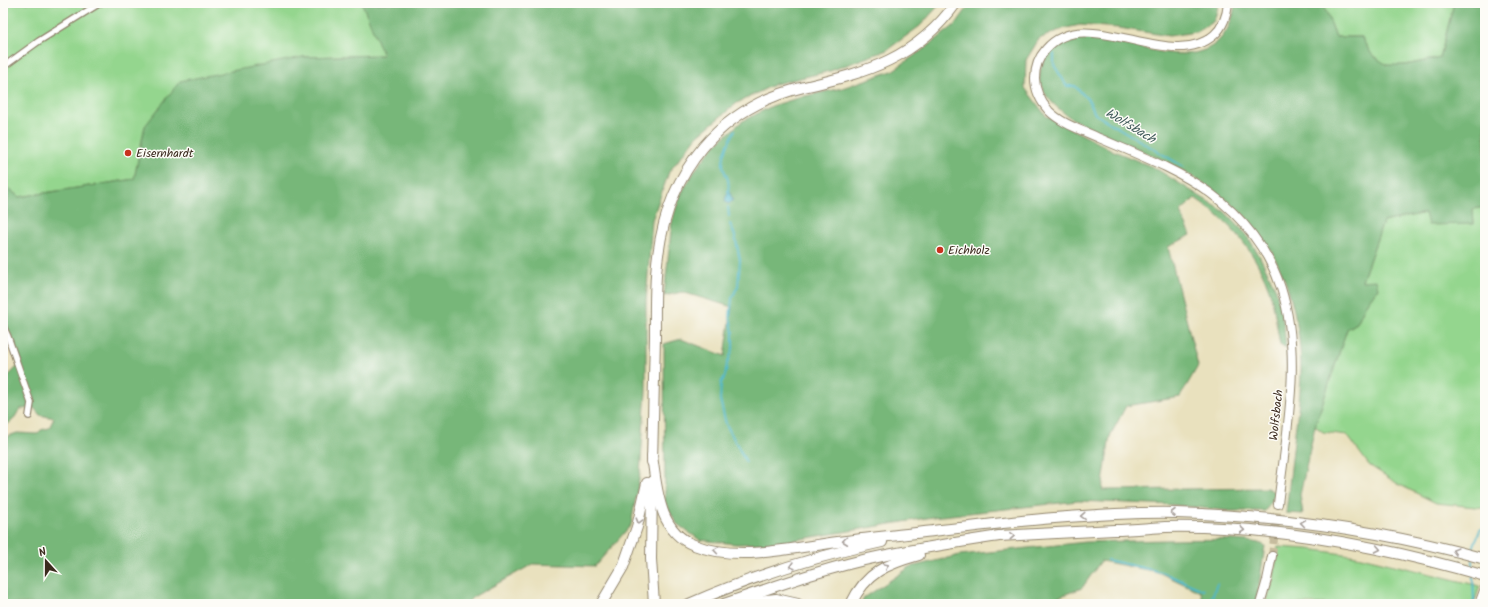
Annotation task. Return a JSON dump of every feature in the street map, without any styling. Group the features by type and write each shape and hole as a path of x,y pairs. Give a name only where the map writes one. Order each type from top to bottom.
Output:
{"highway":[{"path":"654,602 651,559 655,290 661,236 671,200 677,185 695,156 719,130 746,110 793,89 876,67 904,52 930,32 942,21 956,3"},
{"path":"652,456 660,503 666,520 671,528 681,538 693,545 701,548 727,552 764,552 844,541 1054,518 1175,513 1237,516 1385,535 1425,543 1485,559"},
{"path":"601,604 623,567 637,527 652,456"},
{"path":"724,604 784,583 873,558 973,540 1006,536 1166,527 1278,533 1340,542 1420,558 1485,576"},
{"path":"690,604 779,570 877,544 939,531"},
{"path":"851,604 865,582 873,574 884,567 895,562 973,540"},
{"path":"736,604 771,599 798,604"}],"main road":[{"name":"Wolfsbach","path":"1228,3 1225,18 1216,33 1203,42 1189,47 1170,46 1094,33 1080,32 1066,35 1055,40 1043,51 1039,60 1035,78 1039,97 1050,112 1070,125 1178,174 1211,193 1239,219 1254,236 1266,256 1274,271 1285,302 1292,349 1291,387 1278,504"},
{"path":"1260,604 1272,556"},
{"path":"1479,604 1485,588"}],"street":[{"path":"3,67 39,41 100,3"},
{"path":"3,326 31,402 29,416"}],"green space":[{"path":"3,3 362,3 384,55 303,57 145,126 134,179 19,197 3,184"},
{"path":"362,3 941,3 920,26 887,50 830,71 775,84 737,103 697,136 669,172 652,220 646,301 646,391 640,474 631,525 595,566 533,564 473,597 466,604 3,604 3,438 17,433 37,434 41,430 49,428 54,418 40,415 34,408 20,409 13,420 3,428 3,381 22,362 3,317 3,184 19,197 134,179 145,126 180,81 303,57 383,55"},
{"path":"971,3 1219,3 1214,21 1196,32 1169,36 1119,28 1080,25 1062,29 1039,39 1026,60 1025,88 1046,116 1114,151 1155,168 1225,212 1246,234 1259,255 1276,290 1284,326 1286,348 1280,344 1271,296 1259,266 1242,240 1220,218 1195,198 1180,212 1191,235 1168,247 1198,366 1180,397 1126,406 1110,436 1102,490 1267,488 1276,493 1265,511 1230,511 1175,505 1078,501 933,517 777,543 736,544 700,540 677,524 665,502 664,344 681,339 725,356 732,307 682,292 664,296 672,222 680,195 696,169 714,146 741,122 772,106 801,97 842,88 892,71 927,47 956,24"},
{"path":"1235,3 1320,3 1327,13 1336,37 1361,37 1372,55 1387,65 1405,65 1440,58 1454,3 1485,3 1485,207 1473,209 1474,224 1428,225 1425,213 1383,222 1362,281 1376,280 1378,288 1365,306 1357,323 1347,329 1315,426 1300,495 1303,514 1286,513 1299,400 1301,368 1297,324 1285,280 1265,240 1235,207 1218,193 1180,169 1076,121 1067,115 1050,100 1040,82 1040,72 1043,62 1056,47 1069,39 1094,38 1173,54 1191,53 1208,48 1222,37 1227,29 1233,16"},
{"path":"1320,3 1454,3 1440,58 1405,65 1387,66 1372,55 1361,37 1336,37 1327,13"},
{"path":"1485,207 1485,508 1436,503 1398,484 1369,465 1347,435 1323,432 1315,426 1347,329 1357,323 1365,306 1378,288 1362,281 1383,222 1425,213 1474,224 1473,209"},
{"path":"1204,540 1249,541 1265,546 1257,598 1254,604 1203,604 1201,592 1158,572 1101,561 1082,588 1039,604 861,604 864,598 910,567 960,555 1086,542"},
{"path":"1278,547 1309,549 1357,556 1480,586 1474,604 1266,604 1274,578"}],"water":[{"path":"728,192 733,200 729,204 726,203 725,199"}],"waterway":[{"name":"Wolfsbach","path":"1054,54 1054,65 1067,86 1075,86 1089,101 1095,114 1184,167"},
{"path":"728,192 728,179 723,168 723,160 725,151 735,130"},
{"path":"728,207 729,216"},
{"path":"730,224 735,236 740,260 738,286 732,298 730,317 733,332 733,349 727,364 725,376 721,383 720,400 726,424 746,462"},
{"path":"1473,552 1473,548 1480,530 1485,527"},
{"path":"1107,560 1161,572 1203,590"},
{"path":"1473,560 1473,570"},
{"path":"1472,604 1474,601 1473,576"},
{"name":"Wolfsbach","path":"1209,604 1217,584"}],"tunnel":[{"path":"1272,556 1278,504"}],"place":[{"name":"Eisernhardt","path":"128,153"},
{"name":"Eichholz","path":"940,250"}]}
